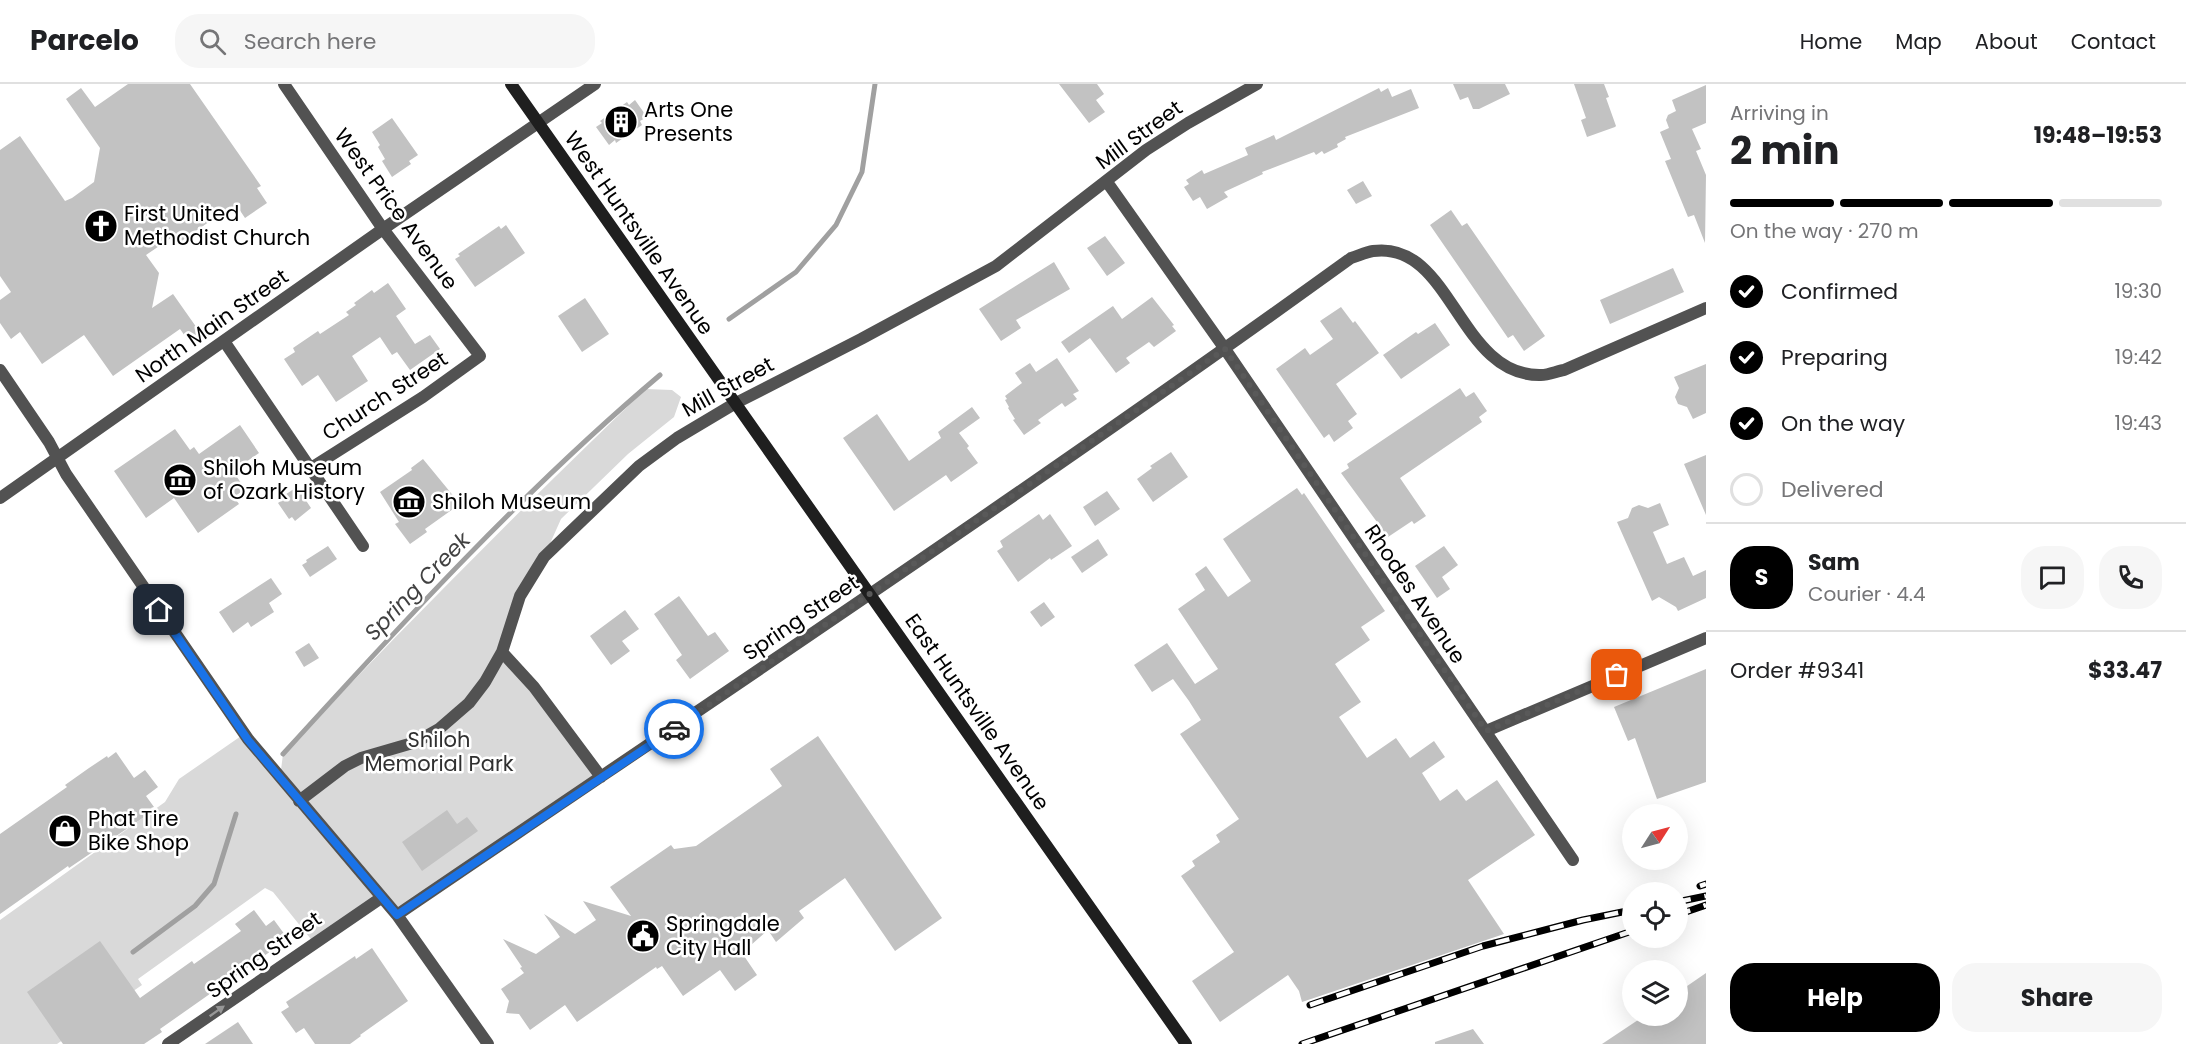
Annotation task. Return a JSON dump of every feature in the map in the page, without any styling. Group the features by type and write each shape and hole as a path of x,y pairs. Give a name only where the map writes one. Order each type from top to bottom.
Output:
{"main road":[{"name":"West Huntsville Avenue","path":"511,84 734,404"},
{"name":"East Huntsville Avenue","path":"734,404 1186,1044"}],"street":[{"name":"West Price Avenue","path":"284,84 382,229 480,356"},
{"name":"North Main Street","path":"0,498 382,229 595,84"},
{"name":"Mill Street","path":"299,801 353,762 416,742 439,729 469,702 485,682 502,652 520,596 544,557 639,466 677,438 734,404 996,266 1146,150 1246,88 1257,84"},
{"name":"Rhodes Avenue","path":"1107,182 1225,349 1573,860"},
{"path":"1225,349 1351,258 1373,251 1394,252 1414,261 1431,275 1485,352 1503,365 1522,373 1542,375 1564,370 1706,308"},
{"path":"224,341 363,546"},
{"name":"Spring Street","path":"397,915 870,595 1225,349"},
{"name":"Church Street","path":"311,468 423,397 480,356"},
{"path":"0,370 49,442 66,474 248,740 397,915 488,1044"},
{"path":"1486,731 1706,638"},
{"path":"502,652 534,687 601,777"},
{"name":"Spring Street","path":"168,1044 381,898"}],"green space":[{"name":"Shiloh Memorial Park","path":"646,389 672,390 681,397 674,417 628,454 561,519 544,557 531,577 502,652 601,777 397,915 381,898 314,943 273,892 265,888 138,979 142,985 57,1044 0,1044 0,920 165,802 179,779 244,734 280,778 283,754 463,569"}],"building":[{"name":"First United Methodist Church","path":"128,84 190,84 261,186 257,188 267,203 245,218 237,206 225,215 223,212 176,245 171,238 146,255 159,273 152,308 173,294 204,338 192,346 180,329 113,376 84,335 42,364 20,332 11,339 0,323 0,300 11,292 0,276 0,150 20,136 65,201 72,198 94,182 100,148 66,99 81,88 95,107"},
{"path":"1059,84 1097,84 1104,94 1096,100 1105,112 1089,123"},
{"path":"1453,84 1505,84 1510,94 1479,109 1473,109 1468,97 1460,100"},
{"path":"1574,84 1604,84 1615,127 1587,137 1581,120 1586,118"},
{"path":"1706,85 1706,123 1692,129 1701,149 1696,151 1706,175 1705,243 1694,215 1688,217 1665,161 1671,159 1660,132 1669,128 1666,120 1668,115 1676,111 1672,100"},
{"path":"1379,88 1381,92 1388,88 1392,97 1411,89 1419,108 1345,137 1346,139 1337,144 1338,147 1324,154 1322,151 1316,155 1314,152 1262,172 1263,174 1224,192 1228,197 1207,209 1200,197 1193,201 1184,187 1189,184 1186,180 1202,170 1204,174 1248,155 1245,148 1274,135 1276,140"},
{"name":"Arts One Presents","path":"635,100 647,117 640,121 642,125 616,143 615,140 609,145 596,127 602,123 600,121 627,102 629,105"},
{"path":"392,118 418,155 409,161 411,164 392,177 382,161 385,159 372,132"},
{"path":"1363,181 1372,196 1356,204 1347,190"},
{"path":"1451,210 1462,226 1467,223 1545,336 1524,351 1513,335 1508,338 1430,225"},
{"path":"506,225 525,253 475,287 455,259 460,256 458,254 499,226 501,229"},
{"path":"1105,236 1125,263 1107,276 1087,248"},
{"path":"1054,262 1070,289 1016,320 1021,328 1001,341 979,309"},
{"path":"1673,268 1684,292 1610,324 1600,300"},
{"path":"388,283 406,309 396,316 415,344 430,335 440,349 410,370 397,352 392,355 380,337 352,356 368,381 336,402 318,375 302,386 284,359 295,352 293,348 318,331 320,334 349,315 346,312 356,305 354,303 372,290 374,293"},
{"path":"1152,297 1174,325 1172,326 1176,331 1154,347 1149,342 1126,358 1130,363 1116,373 1090,338 1069,353 1061,342 1113,306 1122,319"},
{"path":"585,298 609,334 582,352 558,316"},
{"path":"1341,307 1353,323 1355,321 1379,353 1336,384 1357,414 1348,421 1353,428 1334,442 1329,434 1324,438 1276,369 1305,348 1310,355 1333,339 1320,321"},
{"path":"1435,323 1450,345 1401,379 1383,355 1416,332 1418,334"},
{"path":"1057,358 1079,391 1073,394 1077,399 1065,407 1062,403 1038,420 1041,423 1024,435 1013,420 1015,419 1008,408 1005,396 1022,383 1015,373 1030,363 1036,372"},
{"path":"1706,364 1706,413 1693,419 1687,407 1678,404 1675,397 1679,388 1674,377"},
{"path":"1460,388 1466,397 1474,392 1487,411 1479,417 1482,422 1400,478 1426,516 1414,524 1412,521 1388,537 1341,473 1349,468 1347,464"},
{"path":"972,407 980,418 959,433 978,463 951,482 946,475 894,511 843,438 877,414 909,461 941,438 938,432"},
{"name":"Shiloh Museum of Ozark History","path":"240,425 259,453 233,471 245,489 234,497 239,504 198,533 174,498 146,518 114,471 175,429 190,450 194,447 199,454"},
{"path":"1171,452 1188,477 1153,502 1137,479 1152,468 1150,466"},
{"path":"1706,455 1706,515 1684,464"},
{"name":"Shiloh Museum","path":"423,459 460,504 425,529 427,532 410,544 395,524 399,522 380,492 412,470 411,468"},
{"path":"297,487 311,508 295,521 292,517 289,519 278,503 282,500 280,498"},
{"path":"1297,488 1302,495 1304,493 1385,611 1361,627 1370,640 1335,664 1361,702 1339,717 1367,758 1396,738 1410,758 1434,741 1445,757 1422,773 1440,801 1457,789 1466,801 1497,780 1535,835 1468,880 1504,934 1302,1002 1299,991 1288,975 1220,1022 1192,981 1234,952 1181,876 1195,866 1192,861 1220,842 1216,835 1239,819 1180,734 1201,720 1189,701 1173,679 1152,692 1134,665 1167,643 1195,684 1218,669 1178,609 1205,590 1195,574 1206,566 1228,597 1251,581 1223,539"},
{"path":"1107,491 1120,509 1095,526 1083,507"},
{"path":"1660,503 1669,525 1653,532 1667,564 1684,557 1693,576 1706,570 1706,598 1678,611 1676,607 1659,597 1652,601 1617,522 1628,518 1632,508 1639,505 1648,508"},
{"path":"1039,514 1043,520 1050,514 1072,546 1051,560 1050,558 1018,582 997,551 1003,547 1000,541"},
{"path":"1098,539 1108,555 1082,573 1071,557"},
{"path":"328,546 337,559 310,577 302,565"},
{"path":"1444,546 1458,565 1442,577 1450,589 1437,598 1415,566"},
{"path":"271,578 282,594 269,603 274,612 251,627 248,622 233,633 219,612"},
{"path":"679,596 708,636 715,632 729,651 690,679 676,660 682,655 654,614"},
{"path":"1044,602 1055,617 1041,627 1030,612"},
{"path":"625,610 639,629 622,641 630,651 611,665 590,636"},
{"path":"309,643 319,658 304,667 295,652"},
{"path":"1706,669 1706,782 1657,799 1635,738 1628,741 1614,707"},
{"path":"818,736 942,918 895,951 845,878 799,911 804,918 776,942 768,930 742,953 757,975 735,991 720,970 683,996 662,966 657,969 656,967 577,1022 565,1005 530,1030 519,1014 506,1013 509,1001 501,989 524,973 503,939 536,954 560,937 544,914 575,934 596,920 583,901 631,916 610,887 671,845 674,849 696,846 782,786 770,769"},
{"path":"116,752 134,778 145,770 158,787 146,796 154,807 151,808 153,811 69,868 68,866 0,914 0,834 67,787 65,785 89,768"},
{"path":"447,810 457,824 467,817 478,831 422,871 402,842"},
{"path":"254,910 266,926 274,920 288,939 160,1029 162,1032 144,1044 63,1044 27,992 100,941 140,998 192,961 194,964 241,931 235,924"},
{"path":"372,948 408,1001 350,1044 315,1044 304,1028 296,1033 281,1012 289,1007 286,1002 355,956 356,959"},
{"path":"1706,973 1706,1044 1602,1044 1629,1026 1688,1026 1688,985"},
{"path":"238,1022 253,1044 205,1044"},
{"path":"1473,1029 1484,1044 1435,1044 1435,1042"}],"waterway":[{"name":"Spring Creek","path":"729,319 796,272 836,225 862,172 875,84"},
{"name":"Spring Creek","path":"283,754 466,558 561,464 660,375"},
{"name":"Spring Creek","path":"133,952 195,906 214,884 236,814"}],"railway":[{"path":"1700,886 1706,884"},
{"path":"1688,900 1706,896"},
{"path":"1688,911 1706,905"},
{"path":"1310,1005 1483,946 1622,912"},
{"path":"1302,1044 1622,934"}],"way so far":[{"path":"674,729 1225,349 1486,731 1617,675"}],"place":[{"name":"Arts One Presents","path":"621,122"},
{"name":"First United Methodist Church","path":"101,226"},
{"name":"Shiloh Museum of Ozark History","path":"180,480"},
{"name":"Shiloh Museum","path":"409,502"},
{"name":"Phat Tire Bike Shop","path":"65,831"},
{"name":"Springdale City Hall","path":"643,936"}],"route":[{"path":"159,610 248,740 397,915 674,729"}]}
